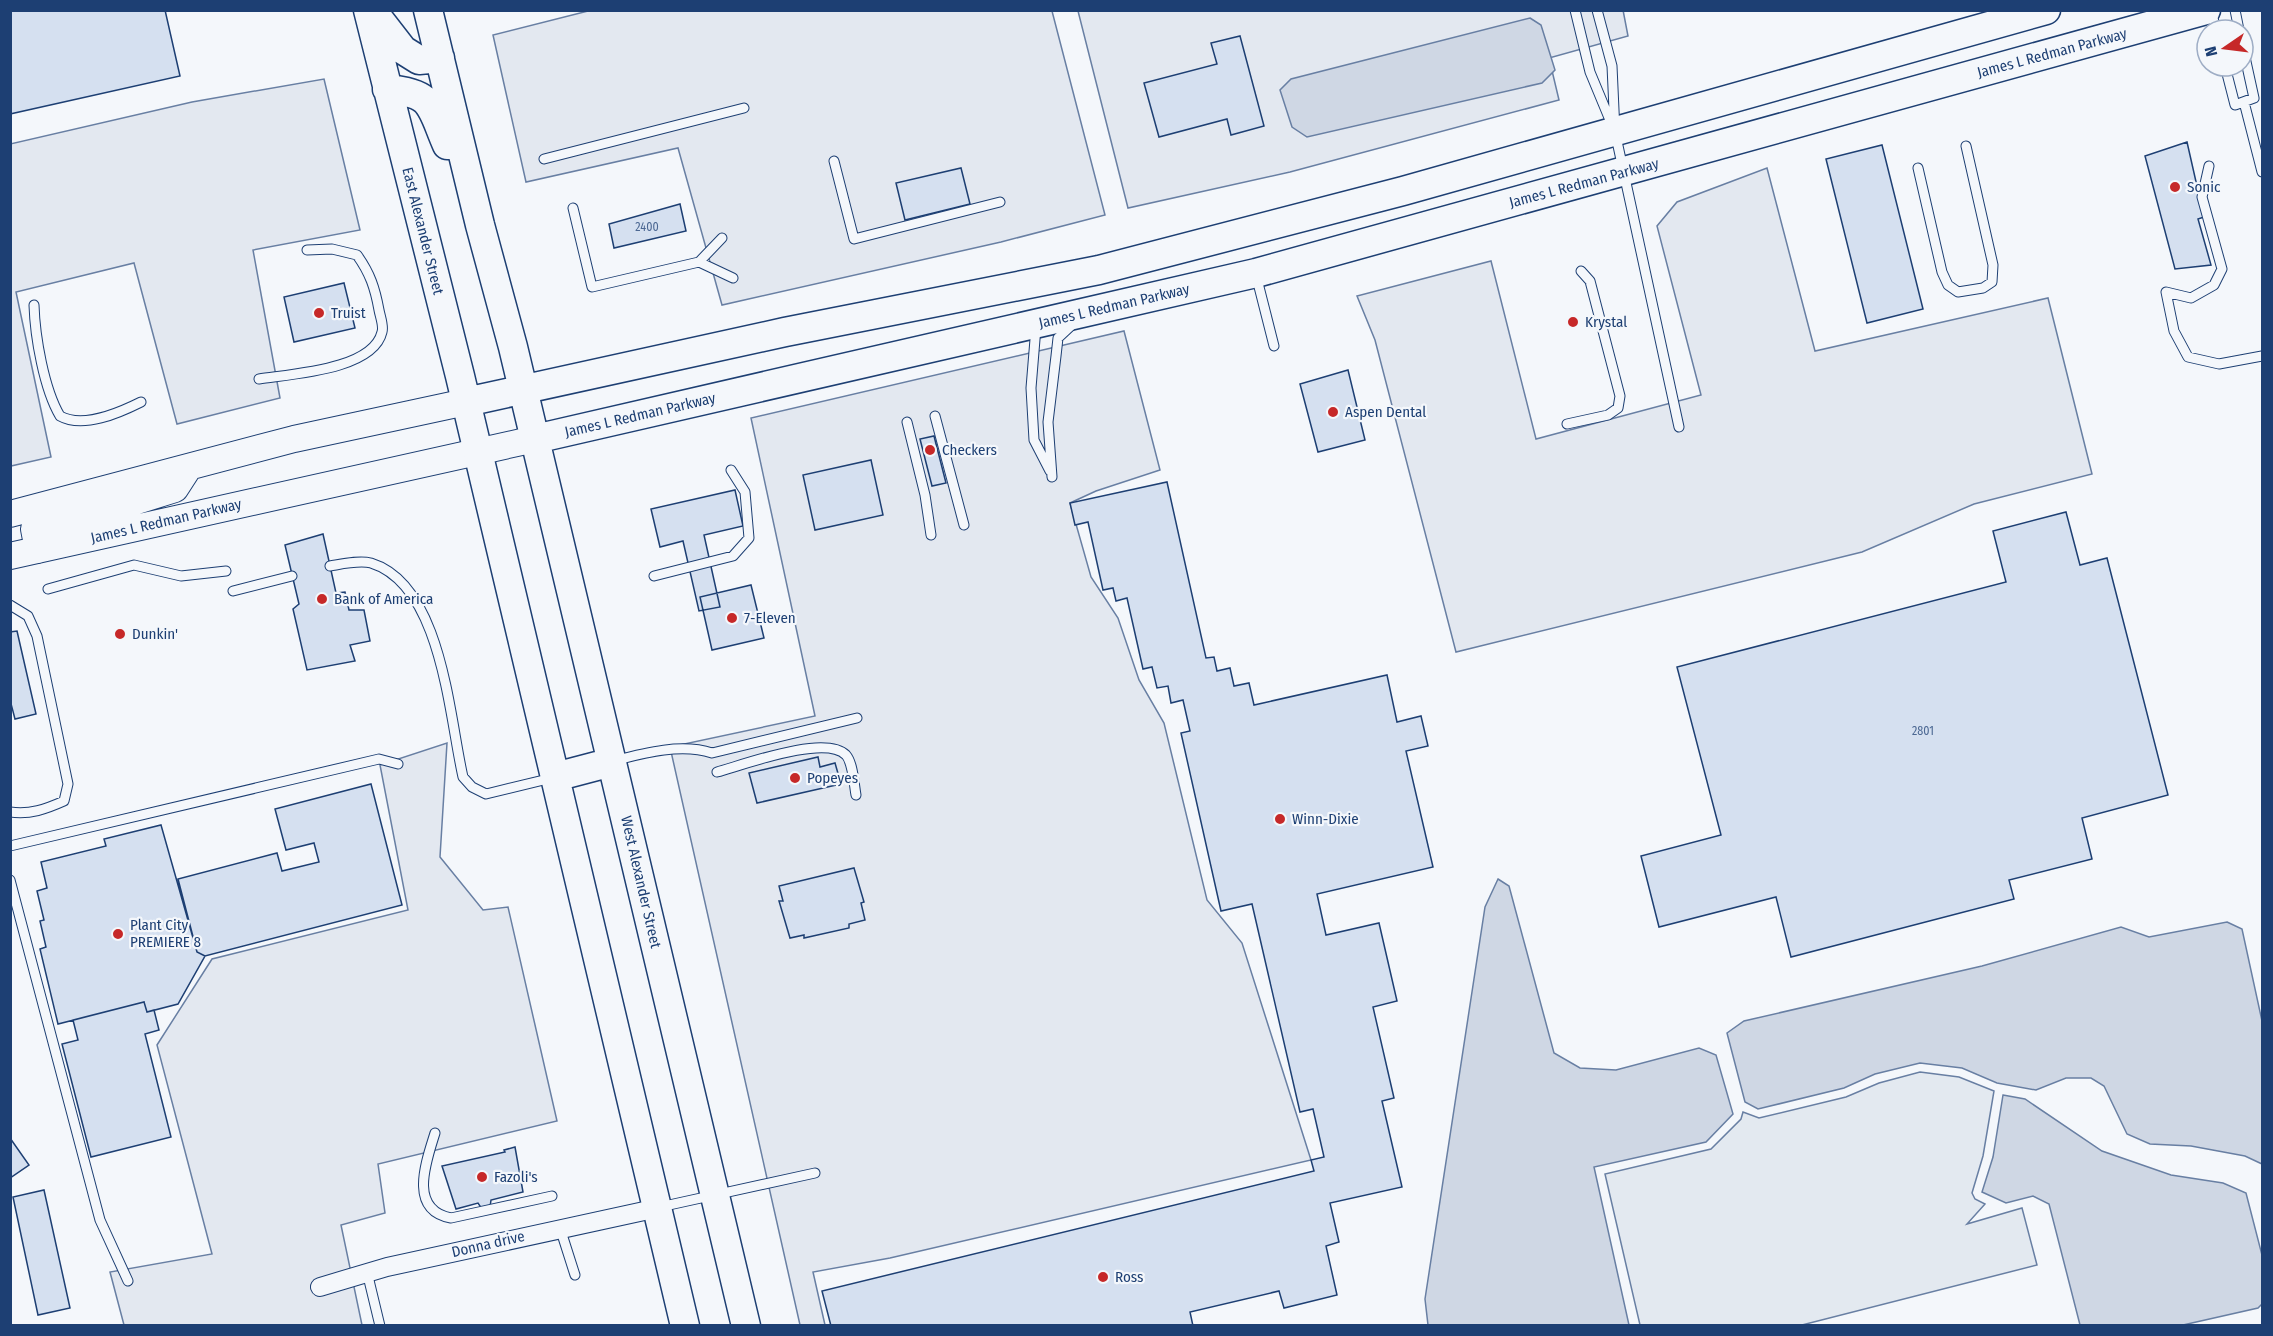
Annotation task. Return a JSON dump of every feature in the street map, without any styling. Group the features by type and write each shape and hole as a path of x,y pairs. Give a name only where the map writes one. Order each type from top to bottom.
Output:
{"main road":[{"path":"370,10 403,50 419,60 440,58"},
{"name":"East Alexander Street","path":"370,10 387,89 478,452"},
{"path":"428,10 535,439"},
{"path":"10,514 294,439 785,332 1110,268 1615,132 2046,10"},
{"path":"1956,79 1995,50 2129,10"},
{"name":"James L Redman Parkway","path":"10,556 478,452 1256,273 2205,10"},
{"path":"387,89 420,95 430,104 480,225"},
{"path":"1036,324 1043,313 1069,297 1231,254 1308,215"},
{"path":"851,367 870,352 895,340 1012,310 1033,294 1038,282"},
{"name":"West Alexander Street","path":"535,439 746,1326"},
{"path":"478,452 685,1326"},
{"path":"38,550 34,529 88,516 175,489 188,468"},
{"path":"555,777 612,762"}],"street":[{"name":"Donna drive","path":"320,1287 367,1272 658,1208"}],"lane":[{"path":"1575,10 1590,72 1615,132"},
{"path":"1597,10 1612,66 1615,132 1623,173 1679,427"},
{"path":"2230,78 2262,172"},
{"path":"2239,103 2254,98 2250,78"},
{"path":"544,159 744,108"},
{"path":"1918,168 1942,272 1948,285 1958,292 1983,288 1992,282 1994,265 1966,146"},
{"path":"834,161 854,239 1000,202"},
{"path":"2209,166 2202,197 2222,269 2214,285 2191,298 2166,292 2174,331 2188,357 2219,364 2262,356"},
{"path":"573,208 592,287 699,262 722,238"},
{"path":"259,379 329,368 354,360 375,347 383,331 374,283 357,255 332,249 307,250"},
{"path":"699,262 733,278"},
{"path":"1567,424 1608,414 1618,408 1620,396 1590,281 1581,271"},
{"path":"1256,273 1274,346"},
{"path":"34,305 34,323 53,404 60,416 79,422 124,410 141,402"},
{"path":"1036,324 1031,388 1034,440 1053,477 1048,422 1057,344 1059,338 1084,314"},
{"path":"935,416 964,525"},
{"path":"907,422 925,495 931,535"},
{"path":"654,576 733,556 749,538 745,492 730,470"},
{"path":"330,566 370,563 396,578 412,597 434,636 463,777 472,787 486,794 555,777"},
{"path":"48,589 134,565 181,576 226,571"},
{"path":"233,591 292,576"},
{"path":"10,604 28,616 37,636 68,784 63,801 50,808 24,814 10,813"},
{"path":"612,762 640,754 695,748 712,753 857,718"},
{"path":"717,772 818,746 839,749 848,757 856,795"},
{"path":"10,846 379,759 399,764"},
{"path":"10,880 100,1220 128,1281"},
{"path":"435,1133 422,1173 428,1205 436,1216 451,1218 552,1196"},
{"path":"658,1208 815,1173"},
{"path":"560,1228 575,1275"},
{"path":"367,1272 380,1326"}],"shaded area":[{"path":"1623,10 1628,36 1549,58 1559,100 1290,172 1128,208 1078,11"},
{"path":"588,11 1052,11 1105,215 1001,242 722,305 678,148 526,182 493,35"},
{"path":"1530,18 1541,25 1555,70 1542,83 1307,137 1292,127 1280,90 1291,79"},
{"path":"324,79 360,230 253,250 280,398 177,424 134,263 16,292 51,457 11,466 10,144 192,102"},
{"path":"1767,168 1815,351 2048,298 2092,474 1974,504 1862,552 1456,652 1375,340 1357,296 1491,261 1536,439 1701,395 1657,226 1677,202"},
{"path":"1124,331 1160,470 1096,491 1070,503 1091,577 1118,618 1139,680 1164,723 1207,900 1242,943 1311,1160 890,1258 813,1272 825,1325 800,1325 670,747 815,716 751,418"},
{"path":"447,743 440,857 483,910 508,907 557,1121 378,1164 385,1213 341,1225 362,1325 124,1325 110,1272 212,1254 157,1045 212,959 408,910 380,765"},
{"path":"1498,879 1509,886 1554,1053 1580,1068 1616,1070 1699,1048 1716,1055 1733,1114 1706,1142 1594,1167 1629,1325 1428,1325 1425,1299 1485,907"},
{"path":"2227,922 2242,929 2262,1021 2262,1164 2245,1156 2191,1146 2150,1144 2127,1134 2104,1086 2091,1078 2066,1078 2036,1090 1997,1083 1962,1068 1920,1063 1875,1074 1844,1088 1758,1109 1745,1102 1727,1033 1744,1021 1982,966 2121,927 2149,937"},
{"path":"1920,1072 1959,1077 1994,1091 1983,1156 1972,1193 1975,1199 1985,1204 1967,1224 2022,1208 2037,1265 1802,1325 1640,1325 1605,1174 1711,1149 1741,1119 1743,1112 1759,1118 1846,1097 1879,1083"},
{"path":"2003,1095 2025,1099 2102,1151 2171,1175 2223,1183 2246,1193 2262,1255 2262,1304 2258,1308 2183,1325 2080,1325 2049,1204 2033,1196 2006,1203 1982,1192 1993,1157"}],"building":[{"path":"10,10 165,10 180,76 10,114"},
{"path":"1240,36 1264,126 1231,135 1227,119 1159,137 1144,83 1217,64 1211,43"},
{"name":"Sonic","path":"2187,142 2204,217 2198,219 2211,265 2175,269 2145,156"},
{"path":"1882,145 1923,309 1867,323 1826,159"},
{"path":"961,168 970,204 905,220 896,183"},
{"path":"680,204 686,231 614,248 609,224"},
{"name":"Truist","path":"344,283 355,328 294,342 284,297"},
{"name":"Aspen Dental","path":"1348,370 1365,440 1318,452 1300,384"},
{"path":"934,436 946,483 932,486 920,439"},
{"path":"871,460 883,515 815,530 803,475"},
{"path":"1167,482 1206,658 1214,657 1217,671 1230,668 1234,686 1249,683 1254,705 1387,675 1397,722 1421,716 1428,746 1406,751 1433,867 1317,894 1326,935 1379,923 1397,1001 1373,1007 1394,1098 1382,1101 1402,1187 1330,1203 1339,1242 1326,1246 1337,1295 1284,1308 1279,1291 1190,1312 1193,1326 831,1326 822,1291 1314,1171 1311,1160 1324,1157 1313,1109 1300,1112 1252,904 1221,911 1181,733 1190,731 1183,700 1171,703 1168,686 1157,688 1152,667 1143,669 1127,598 1116,601 1113,588 1103,590 1088,522 1075,525 1070,503"},
{"name":"7-Eleven","path":"735,490 743,526 704,535 720,607 699,611 683,541 660,547 651,509"},
{"path":"2066,512 2080,565 2107,558 2168,795 2082,818 2092,859 2009,880 2014,899 1791,957 1776,897 1659,927 1641,856 1721,835 1677,667 2006,582 1993,531"},
{"name":"Bank of America","path":"323,534 336,593 345,592 349,610 364,610 370,641 350,645 355,661 307,670 293,609 299,604 285,545"},
{"name":"7-Eleven","path":"751,585 764,638 712,650 700,597"},
{"path":"17,631 36,714 15,719 10,700 10,632"},
{"name":"Popeyes","path":"818,757 820,767 835,763 841,784 757,803 749,773"},
{"path":"371,784 402,905 205,956 197,952 178,879 277,853 282,871 319,862 314,843 286,850 275,809"},
{"name":"Plant City PREMIERE 8","path":"161,825 197,952 205,956 178,1004 147,1012 144,1002 58,1024 40,949 46,947 40,921 44,920 37,891 47,888 41,862 106,846 104,839"},
{"path":"854,868 864,902 861,903 865,920 849,924 849,928 804,938 804,935 790,938 779,901 783,901 779,886"},
{"path":"144,1002 147,1012 154,1010 159,1030 145,1034 171,1137 91,1157 62,1044 78,1040 73,1020"},
{"path":"10,1138 29,1165 10,1178"},
{"name":"Fazoli's","path":"515,1147 523,1192 491,1200 490,1207 482,1209 478,1203 456,1209 442,1166 505,1152 504,1150"},
{"path":"44,1190 70,1308 38,1315 13,1197"}],"place":[{"name":"Sonic","path":"2175,187"},
{"name":"Truist","path":"319,313"},
{"name":"Krystal","path":"1573,322"},
{"name":"Aspen Dental","path":"1333,412"},
{"name":"Checkers","path":"930,450"},
{"name":"Bank of America","path":"322,599"},
{"name":"7-Eleven","path":"732,618"},
{"name":"Dunkin'","path":"120,634"},
{"name":"Popeyes","path":"795,778"},
{"name":"Winn-Dixie","path":"1280,819"},
{"name":"Plant City PREMIERE 8","path":"118,934"},
{"name":"Fazoli's","path":"482,1177"},
{"name":"Ross","path":"1103,1277"}]}
